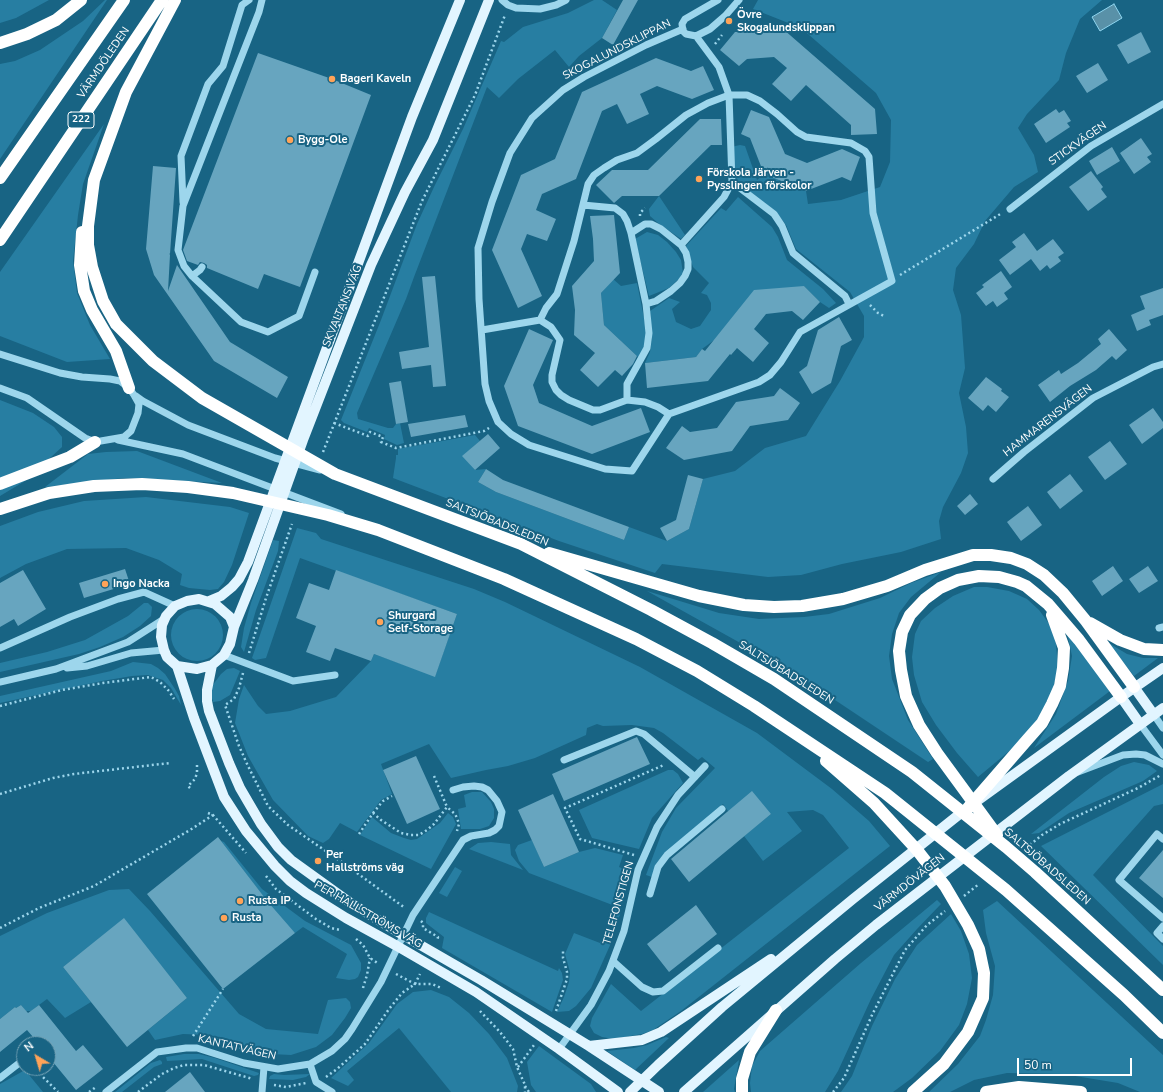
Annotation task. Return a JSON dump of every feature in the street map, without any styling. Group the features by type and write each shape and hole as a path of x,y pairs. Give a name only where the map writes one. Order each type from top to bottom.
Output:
{"highway":[{"path":"0,43 27,34 56,20 81,0"},
{"name":"VÄRMDÖLEDEN","path":"0,178 124,0"},
{"name":"VÄRMDÖLEDEN","path":"0,240 162,0"},
{"path":"132,391 116,351 92,310 84,291 80,265 80,237 94,180 126,92 175,0"},
{"name":"SALTSJÖBADSLEDEN","path":"94,180 88,226 88,245 92,267 103,301 116,324 153,361 202,398 335,474 521,544 651,610 760,671 912,772 1035,872 1163,990"},
{"path":"0,484 70,457 95,442"},
{"path":"0,509 49,492 94,486 134,484 188,487 233,493 257,499 330,512 504,579 636,639 697,671 786,726 885,794 1006,890 1124,995 1163,1033"},
{"path":"521,544 699,596 744,605 774,607 802,606 843,599 887,586 925,570 973,555 991,555 1011,558 1027,564 1044,575 1063,593 1086,621 1134,687"},
{"path":"1006,847 937,754 919,725 906,696 899,650 902,632 910,614 925,599 940,588 958,580 979,576 999,577 1017,582 1026,586 1048,604 1079,640 1121,697"},
{"path":"966,809 1042,723 1060,686 1064,648 1060,633 1048,604"},
{"path":"1086,621 1120,640 1144,650 1163,650"},
{"path":"786,726 874,803 922,856 945,886 968,925 979,949 984,973 983,998 968,1032 944,1064 913,1092"},
{"path":"742,1092 742,1079 750,1052 776,1010"},
{"path":"986,1092 1020,1087 1081,1092"}],"main road":[{"name":"SKVALTANS VÄG","path":"175,606 193,600 209,601 221,596 239,579 248,562 412,117 460,0"},
{"name":"SKVALTANS VÄG","path":"212,665 224,655 230,644 234,627 255,573 302,440 372,265 405,192 433,140 489,0"},
{"path":"209,601 230,617 234,627"},
{"path":"175,606 164,619 161,637 167,657 177,666 197,669 212,665"},
{"name":"PER HALLSTRÖMS VÄG","path":"212,665 207,690 209,711 240,788 261,824 278,848 291,860 352,904 589,1046 659,1092"},
{"name":"PER HALLSTRÖMS VÄG","path":"177,666 196,724 221,790 246,831 275,866 296,885 346,918 476,992 559,1048 618,1092"},
{"name":"VÄRMDÖVÄGEN","path":"630,1092 641,1080 722,1007 966,809 1134,687 1163,668"},
{"path":"1134,687 1154,715"},
{"path":"1121,697 1140,724"},
{"name":"VÄRMDÖVÄGEN","path":"684,1092 776,1010 876,925 1069,776 1163,708"},
{"name":"VÄRMDÖVÄGEN","path":"589,1046 642,1040 661,1032 813,932"}],"street":[{"path":"248,0 242,5 223,66 208,84 182,156 183,206 178,250 184,266 192,276 241,322 268,332 299,316 315,272"},
{"path":"183,206 259,12 262,0"},
{"path":"505,3 527,9 540,9 556,5 566,0"},
{"name":"SKOGALUNDSKLIPPAN","path":"718,0 685,19 682,24 683,29 688,36 696,36 719,67 729,95 732,182"},
{"path":"696,36 710,29 739,0"},
{"name":"SKOGALUNDSKLIPPAN","path":"669,414 632,471 605,470 529,445 511,434 498,422 489,401 486,384 479,299 478,248 492,202 510,153 532,118 569,86 646,45 683,29"},
{"path":"482,330 540,320 551,327 560,340 552,375 552,382 556,390 569,400 593,410 600,410 627,400 645,402 658,407 669,414 759,382 770,375 781,362 800,332 892,281 873,213 869,157 865,151 851,143 806,137 797,132 760,101 747,95 729,95 708,104 686,115 637,153 617,160 594,176 588,184 574,241 557,294 546,308 540,320"},
{"name":"STICKVÄGEN","path":"1010,208 1091,146 1163,104"},
{"path":"681,246 724,197 732,182 774,214 782,226 793,253 845,296 849,304"},
{"path":"583,205 615,208 623,214 631,233 646,304 649,333 647,348 627,384 627,400"},
{"path":"631,233 645,224 651,224 661,229 681,246 686,253 688,262 688,269 680,283 656,301 646,304"},
{"path":"192,276 202,267"},
{"path":"0,354 60,373 120,381 143,401 188,426 275,458 335,474"},
{"name":"HAMMARENSVÄGEN","path":"994,479 1024,452 1093,398 1153,367 1163,364"},
{"path":"0,388 27,398 85,438 95,442 124,437 131,430 138,412 139,404 132,391"},
{"path":"115,439 183,454 263,484 330,512"},
{"path":"0,648 70,617 118,599 144,592 175,606"},
{"path":"0,682 56,669 128,642 164,619"},
{"path":"56,669 87,666 131,653 164,650"},
{"path":"224,655 293,681 335,675"},
{"path":"1154,715 1163,728"},
{"path":"1140,724 1163,755"},
{"path":"564,760 636,731 644,734 695,777"},
{"path":"1069,776 1123,755 1145,755 1163,764"},
{"name":"TELEFONSTIGEN","path":"559,1048 591,1005 609,971 624,931 638,870 657,827 678,795 705,766"},
{"name":"PER HALLSTRÖMS VÄG","path":"403,935 414,915 463,840 471,836 489,833 499,826 502,812 497,801 488,790 482,786 474,786 453,790"},
{"path":"650,894 658,867 667,855 722,809"},
{"path":"1163,839 1157,834 1119,880 1163,918"},
{"path":"1163,926 1157,933 1163,939"},
{"name":"KANTATVÄGEN","path":"106,1092 157,1052 186,1048 197,1048 244,1063 278,1069 310,1064 327,1055 345,1039 388,970 403,935"},
{"path":"613,961 642,987 653,992 662,991 718,948"},
{"path":"310,1064 316,1082 332,1092"},
{"path":"0,1078 16,1066"},
{"path":"262,1092 264,1067"}],"path":[{"path":"323,452 422,201 475,95 505,3"},
{"path":"892,281 1010,208"},
{"path":"865,296 870,306 884,316"},
{"path":"334,423 368,436 370,432 383,437 380,442 396,448 484,431 498,422"},
{"path":"292,524 266,598 239,688 234,699 225,705 239,746 268,806 288,825 414,915 423,923 423,928 438,937 432,951"},
{"path":"0,706 62,690 151,677 160,682 175,700"},
{"path":"190,788 188,786 195,779 196,759"},
{"path":"643,857 580,840 565,808 675,760"},
{"path":"0,794 53,778 74,774 170,763"},
{"path":"434,776 447,807 455,814 457,818 458,829 456,834"},
{"path":"1042,835 1060,824 1161,776"},
{"path":"359,834 383,801 392,796"},
{"path":"373,813 401,833 419,835 428,830 434,824 447,807"},
{"path":"208,813 213,815 247,854"},
{"path":"0,928 39,908 94,886 213,815"},
{"path":"261,871 276,888 316,919 331,928 344,931"},
{"path":"833,1092 844,1078 872,1015 905,950 927,925 946,910"},
{"path":"354,937 363,945 370,958 388,970 415,984 432,984 443,989"},
{"path":"556,1012 567,979 563,949"},
{"path":"362,989 367,975 370,958"},
{"path":"415,984 426,963"},
{"path":"193,1036 223,989"},
{"path":"474,1008 489,1020 513,1049 517,1067 529,1092"},
{"path":"188,1036 220,1040 254,1053"},
{"path":"517,1067 535,1043"},
{"path":"43,1076 58,1092"},
{"path":"89,1092 101,1083"},
{"path":"525,1085 525,1092"}],"shaded area":[{"path":"0,0 49,0 16,18 0,23"},
{"path":"105,0 107,0 0,159 0,64 15,61 40,50 83,21"},
{"path":"594,0 602,0 617,10 602,38 579,56 569,67 555,50 518,79 499,98 487,87 406,299 357,413 358,419 388,428 393,428 396,424 400,423 404,443 397,445 384,439 385,435 369,428 367,432 344,423 341,420 417,224 463,129 501,41 504,42 523,27 568,13"},
{"path":"758,0 1102,0 1080,19 1066,53 1059,80 1027,114 1018,128 1034,155 1038,172 1014,187 985,221 974,244 956,268 953,290 961,315 965,368 959,393 966,427 968,453 961,473 943,507 939,521 941,539 901,552 842,564 801,575 768,577 662,564 655,573 559,541 393,478 398,449 475,435 480,441 463,456 475,470 486,469 478,482 496,492 624,540 629,527 667,541 689,529 703,479 735,471 765,448 806,436 840,381 864,337 864,316 850,292 796,249 786,225 780,217 766,204 744,189 737,181 731,147 740,145 745,146 757,180 764,174 806,191 808,204 841,200 880,187 890,162 891,120 876,93 801,28 753,9"},
{"path":"1114,4 1122,18 1100,31 1092,17"},
{"path":"104,124 83,184 73,261 77,293 90,325 110,359 67,362 0,336 0,272"},
{"path":"659,196 685,235 681,239 650,216 649,209"},
{"path":"738,197 772,227 778,237 787,260 823,289 836,303 829,308 820,302 804,286 713,341 702,349 696,357 645,363 650,352 652,338 650,311 669,298 680,302 672,309 676,322 691,329 700,326 711,310 711,303 707,295 701,293 709,283 693,267 686,246 721,208 726,211"},
{"path":"647,232 658,235 676,252 681,260 683,273 680,278 669,288 649,296 635,239"},
{"path":"613,279 621,286 637,283 646,328 646,340 643,351 638,357 604,325 601,293"},
{"path":"0,400 33,413 54,427 62,437 62,447 25,481 0,496"},
{"path":"137,451 222,483 124,478 45,487 88,454"},
{"path":"146,497 230,507 249,513 232,565 224,582 218,589 210,590 189,588 180,585 182,574 159,560 126,548 67,549 26,564 0,578 0,526 38,512 84,501"},
{"path":"297,528 316,533 321,539 474,589 505,602 640,667 757,733 832,789 869,821 890,846 681,1011 653,1030 642,1034 613,1039 602,1037 594,1033 590,1026 592,1018 611,984 641,1011 849,848 823,815 813,810 787,812 802,831 763,861 744,836 771,814 728,811 723,804 666,853 652,877 646,875 662,832 676,808 715,768 702,757 698,760 663,733 654,728 632,725 603,726 597,724 587,728 586,735 535,758 508,766 451,778 429,744 381,764 392,794 381,800 357,832 340,823 329,839 323,843 308,836 273,800 248,756 235,723 239,699 244,685 258,706 266,714 290,711 336,697 371,661 374,654 435,676 457,614 300,558 266,658 255,660 252,658"},
{"path":"273,540 279,541 278,551 256,610 244,652 241,647 244,628"},
{"path":"941,572 911,597 899,613 892,634 889,656 892,679 908,720 933,759 928,762 796,674 647,591 719,613 759,619 804,617 829,614 880,598 911,583"},
{"path":"974,587 987,587 1009,591 1027,599 1039,610 1053,629 1058,668 1052,693 1041,716 1013,748 978,777 957,753 936,725 922,702 914,675 912,657 915,634 921,621 935,608 953,596"},
{"path":"144,603 148,603 152,607 151,616 140,626 123,637 79,654 0,672 0,663 47,652 85,640 128,616"},
{"path":"192,609 202,609 216,616 223,630 223,640 216,654 202,661 192,661 182,657 175,650 171,640 171,630 175,620 182,613"},
{"path":"1067,632 1110,691 1034,748 1056,714 1068,681 1072,656"},
{"path":"1107,642 1127,654 1143,658 1158,658 1134,676"},
{"path":"133,662 151,664 165,674 179,696 181,705 171,688 163,680 148,675 102,681 0,703 0,696 111,671"},
{"path":"234,668 240,671 230,695 220,701 213,702 211,695 212,686 227,669"},
{"path":"1134,762 1149,765 1157,771 1143,781 1069,813 1039,833 1031,834 1104,777 1121,766"},
{"path":"668,770 673,770 678,774 683,783 652,818 639,849 592,838 579,810"},
{"path":"1163,784 1163,804 1154,806 1093,875 1163,946 1163,965 1041,846"},
{"path":"472,792 482,792 491,802 494,809 494,818 489,826 480,829 461,829 458,809 466,807 464,795"},
{"path":"448,813 453,817 456,824 431,869 360,835 372,817 391,833 411,840 417,839 440,823"},
{"path":"532,840 544,867 579,852 595,848 623,855 619,867 630,872 618,919 611,918 615,906 529,873 519,861 515,850 518,845"},
{"path":"221,841 224,842 262,889 305,921 351,945 361,963 361,970 358,977 349,980 336,978 347,954 303,927 295,933 283,922"},
{"path":"491,842 510,844 511,855 523,870 469,849 478,843"},
{"path":"455,867 462,871 447,897 439,893"},
{"path":"129,889 150,911 239,1014 266,1029 318,1034 328,1000 346,998 350,1002 351,1008 332,1035 316,1047 291,1055 271,1054 258,1051 225,1038 209,1035 183,1034 155,1040 148,1030 187,998 124,919 63,967 91,1002 65,1018 47,999 31,1011 26,1011 21,1005 16,1008 15,1007 0,1019 0,936 47,913 109,890"},
{"path":"937,900 941,904 894,955 871,999 838,1071 825,1092 751,1092 750,1083 752,1066 760,1051 861,963"},
{"path":"997,901 1163,1055 1163,1092 1140,1092 1118,1083 1063,1074 1007,1073 974,1080 950,1092 929,1092 958,1064 980,1036 986,1020 993,995 995,966 986,933 983,910"},
{"path":"429,912 558,971 559,968 562,973 563,980 552,1012 442,948 444,937 426,923 426,918"},
{"path":"951,914 961,931 969,954 972,978 967,1004 959,1025 940,1051 912,1078 893,1092 841,1092 852,1076 872,1026 895,979 917,945"},
{"path":"574,933 600,943 602,938 611,943 591,988 576,1006 569,1011 557,1012 569,982 570,972 565,954"},
{"path":"431,990 449,997 469,1013 489,1034 507,1058 518,1086 517,1092 451,1092 399,1028 347,1071 354,1080 348,1086 331,1078 369,1043 397,1004 413,992"},
{"path":"666,1037 669,1038 635,1070 607,1051 647,1045"},
{"path":"539,1046 591,1084 596,1092 536,1092 531,1085 527,1062"},
{"path":"184,1054 199,1054 215,1058 259,1073 258,1075 254,1076 202,1059 167,1061 166,1057"},
{"path":"160,1060 162,1064 154,1067 122,1092 115,1092 151,1063"},
{"path":"739,1060 734,1089 735,1092 703,1092"},
{"path":"274,1074 310,1074 306,1077 293,1080 269,1079 270,1076"},
{"path":"16,1075 30,1076 43,1092 0,1092 0,1084"}],"building":[{"path":"623,0 638,0 613,45 602,38"},
{"path":"783,29 875,109 877,134 851,135 851,125 806,85 791,101 772,84 787,68 774,57 747,59 739,66 720,50 735,32"},
{"path":"1141,32 1151,52 1128,64 1117,45"},
{"name":"Bygg-Ole","path":"258,53 332,79 371,95 300,287 264,274 258,289 207,268 207,265 204,263 200,262 198,265 187,261 183,250"},
{"path":"656,58 691,71 703,66 714,90 692,99 657,86 640,94 649,114 627,124 617,104 602,111 576,179 542,194 536,210 556,219 547,241 527,234 521,249 542,296 518,308 492,250 521,175 555,159 582,92"},
{"path":"1098,63 1108,80 1087,93 1076,76"},
{"path":"1056,109 1059,113 1064,110 1071,121 1067,123 1070,127 1046,143 1034,124"},
{"path":"751,110 769,117 785,154 807,163 842,149 860,157 851,181 842,177 806,191 764,174 750,138 741,134"},
{"path":"700,119 721,119 722,145 711,145 659,196 622,196 614,203 596,185 612,170 648,170"},
{"path":"1141,138 1152,154 1147,157 1151,162 1134,174 1120,153"},
{"path":"1112,147 1120,161 1097,175 1089,161"},
{"path":"153,166 176,168 170,254 169,253 168,291 177,265 230,342 288,377 277,398 214,361 154,275 146,249"},
{"path":"1091,171 1103,187 1101,189 1107,197 1088,211 1069,187"},
{"path":"614,215 620,273 601,293 604,325 637,356 633,364 622,376 615,370 598,387 580,370 595,353 574,335 575,310 572,286 594,261 590,216"},
{"path":"1024,233 1037,251 1053,239 1064,253 1058,257 1061,261 1050,269 1047,265 1040,271 1031,259 1010,275 999,260 1016,247 1012,242"},
{"path":"1001,271 1012,287 1004,293 1008,299 997,307 993,301 986,306 976,293 984,287 982,285"},
{"path":"435,276 446,386 433,387 431,365 402,369 399,352 429,347 422,277"},
{"path":"804,286 820,302 803,320 792,311 766,314 754,329 769,343 753,362 737,348 731,355 730,354 708,381 647,388 645,363 696,357 702,349 705,351 754,290"},
{"path":"1163,288 1163,315 1149,320 1151,325 1137,331 1131,315 1145,309 1140,296"},
{"path":"839,317 852,340 841,346 831,383 812,394 799,372 807,366 818,330"},
{"path":"529,329 553,340 533,385 539,403 592,426 641,408 650,432 592,454 518,426 504,386"},
{"path":"1109,329 1127,350 1116,360 1112,356 1096,370 1070,386 1050,402 1038,385 1059,370 1061,374 1078,363 1101,344 1098,339"},
{"path":"986,377 1002,389 1001,391 1009,397 996,412 988,405 983,411 968,398"},
{"path":"401,381 408,422 396,424 389,383"},
{"path":"780,388 800,403 788,420 750,426 732,451 684,460 666,448 682,426 690,432 717,428 736,402 774,396"},
{"path":"1153,408 1163,422 1163,428 1142,444 1129,425"},
{"path":"465,415 468,427 411,437 408,424"},
{"path":"488,434 500,448 475,470 462,456"},
{"path":"1110,441 1127,464 1105,480 1088,457"},
{"path":"486,469 503,480 629,527 624,540 496,492 478,482"},
{"path":"1070,474 1083,491 1060,509 1047,492"},
{"path":"688,475 703,479 689,529 667,541 660,528 676,520"},
{"path":"970,494 978,504 965,515 957,506"},
{"path":"1028,506 1042,525 1021,541 1007,522"},
{"path":"1113,566 1123,581 1102,596 1092,581"},
{"path":"1148,566 1158,581 1139,593 1129,579"},
{"name":"Ingo Nacka","path":"125,569 130,584 84,598 79,583"},
{"path":"23,570 46,609 18,626 14,619 0,627 0,583"},
{"name":"Shurgard Self-Storage","path":"336,570 457,614 435,677 374,654 371,661 335,648 330,661 306,652 316,626 296,618 309,583 329,590"},
{"path":"637,737 650,764 564,801 552,774"},
{"path":"416,756 440,809 407,824 383,770"},
{"path":"752,791 771,814 689,882 671,859"},
{"path":"553,794 579,852 544,867 518,810"},
{"name":"Rusta","path":"218,837 268,902 295,933 223,989 147,894"},
{"path":"1163,850 1163,898 1139,878"},
{"path":"696,905 717,934 669,972 647,944"},
{"path":"124,918 187,998 127,1047 63,967"},
{"path":"21,1005 28,1013 39,1005 76,1051 83,1045 103,1069 76,1090 56,1066 56,1036 32,1036 27,1030 20,1036 16,1036 16,1039 0,1052 0,1019 15,1007 16,1008"},
{"path":"190,1072 205,1092 165,1092"}],"place":[{"name":"Övre Skogalundsklippan","path":"729,21"},
{"name":"Bageri Kaveln","path":"332,79"},
{"name":"Bygg-Ole","path":"290,140"},
{"name":"Förskola Järven - Pysslingen förskolor","path":"699,179"},
{"name":"Ingo Nacka","path":"105,584"},
{"name":"Shurgard Self-Storage","path":"380,622"},
{"name":"Per Hallströms väg","path":"318,861"},
{"name":"Rusta IP","path":"240,901"},
{"name":"Rusta","path":"224,918"}]}
